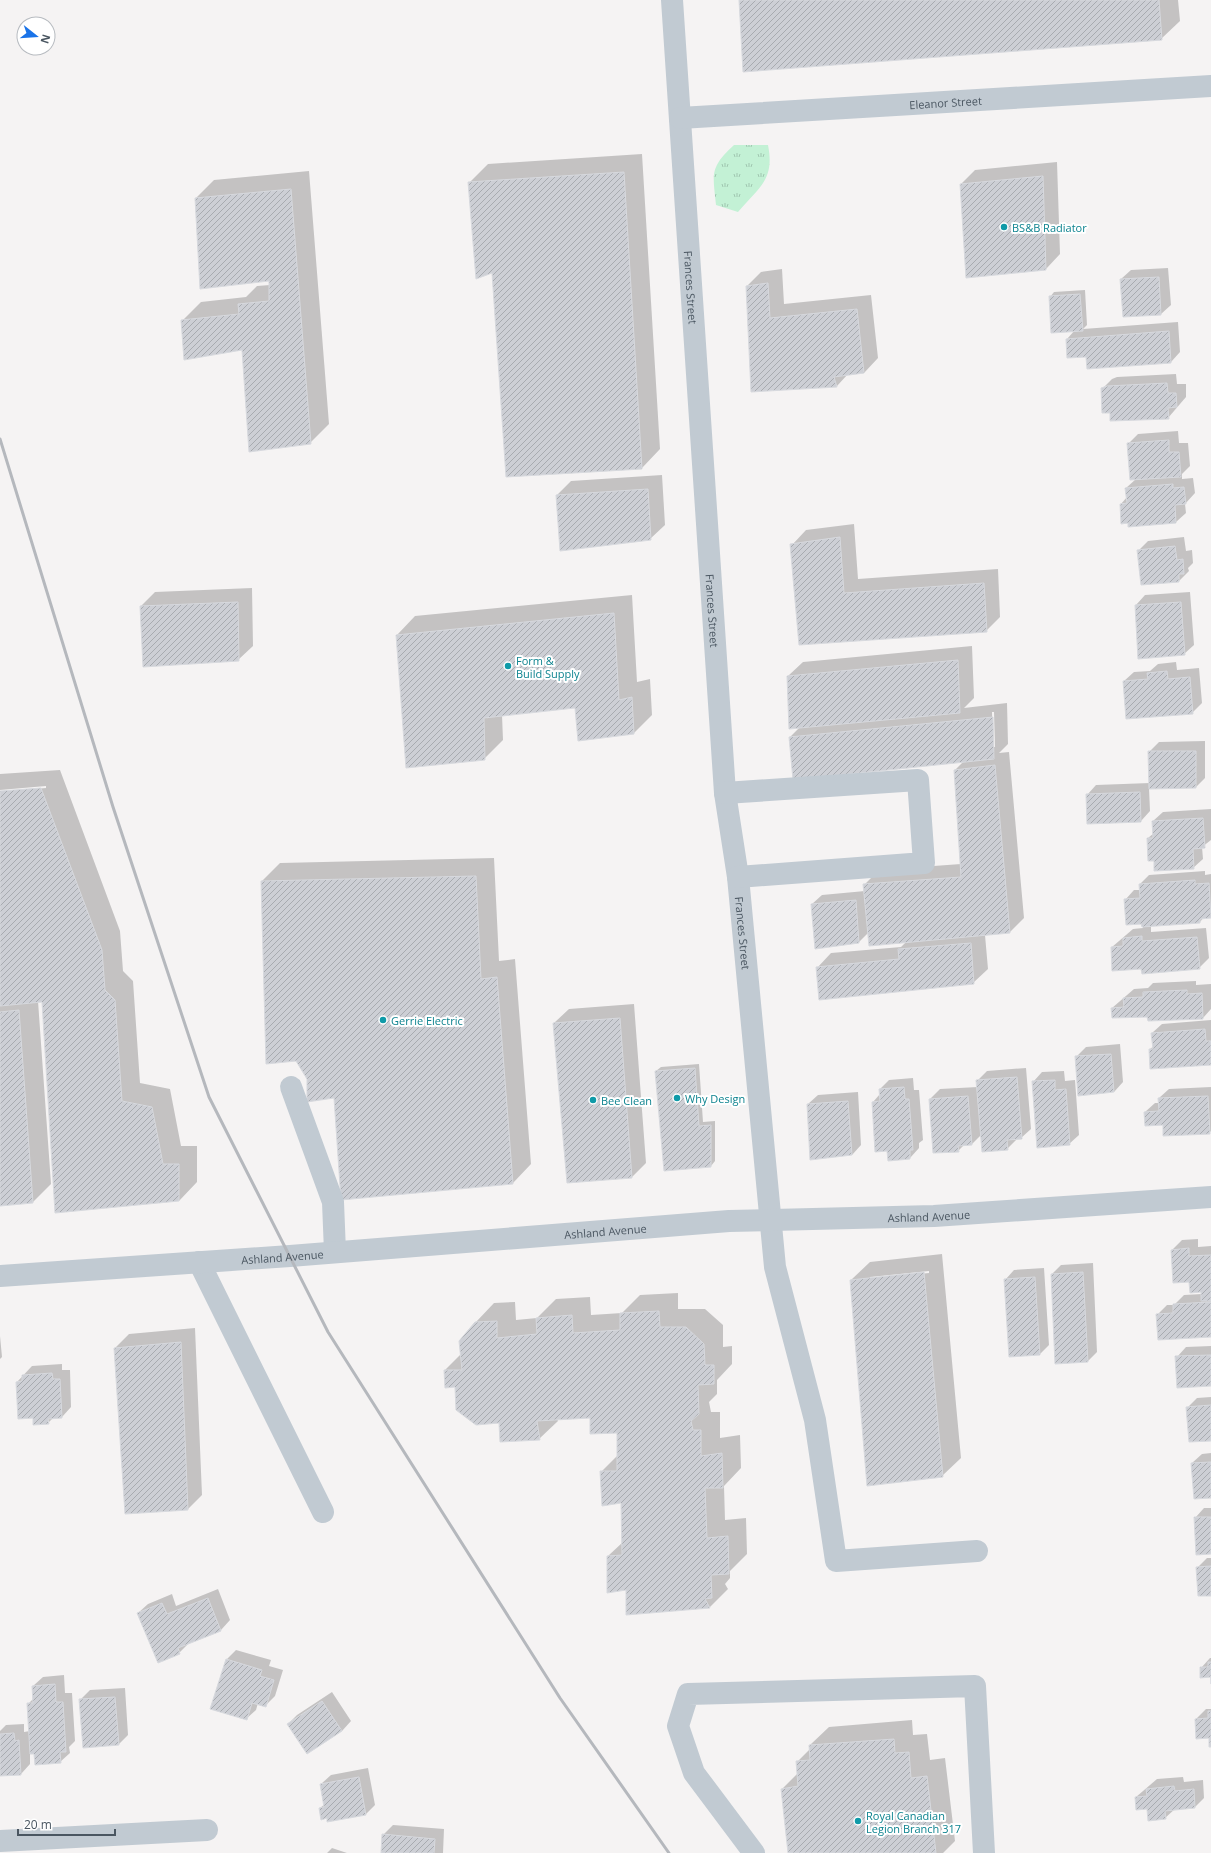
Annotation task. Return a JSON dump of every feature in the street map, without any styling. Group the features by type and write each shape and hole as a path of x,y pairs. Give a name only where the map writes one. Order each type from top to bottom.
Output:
{"street":[{"name":"Frances Street","path":"672,0 725,793 738,877 775,1267 815,1420 836,1561 977,1551"},
{"name":"Eleanor Street","path":"680,118 1211,86"},
{"path":"725,793 918,780 924,863 738,877"},
{"path":"292,1088 333,1202 335,1252"},
{"name":"Ashland Avenue","path":"0,1276 770,1219 934,1216 1211,1197"},
{"path":"200,1262 323,1512"},
{"path":"754,1853 694,1773 678,1726 688,1694 976,1686 984,1853"},
{"path":"0,1841 207,1830"}],"green space":[{"path":"734,145 768,145 770,157 769,167 764,182 738,212 716,205 714,186 714,172 720,160"}],"building":[{"path":"739,0 1159,0 1162,40 743,72"},
{"path":"624,172 642,469 506,477 492,273 476,279 468,182"},
{"name":"BS&B Radiator","path":"1043,176 1046,270 966,278 960,184"},
{"path":"291,189 311,444 249,452 242,350 184,360 181,320 239,314 238,304 269,301 269,281 200,289 195,198"},
{"path":"1159,277 1161,315 1123,317 1120,279"},
{"path":"768,283 770,318 857,309 864,373 834,377 837,387 751,392 746,286"},
{"path":"1080,294 1083,331 1051,333 1049,296"},
{"path":"1169,331 1171,363 1087,369 1086,357 1067,358 1066,339"},
{"path":"1167,383 1168,393 1176,393 1177,407 1168,408 1169,419 1110,421 1110,413 1102,413 1101,388 1107,386"},
{"path":"1169,440 1169,452 1179,452 1181,477 1130,480 1127,443"},
{"path":"1173,484 1173,488 1184,487 1186,504 1175,505 1176,523 1128,527 1128,523 1121,524 1120,504 1127,503 1125,488"},
{"path":"648,489 651,540 560,551 556,495"},
{"path":"840,537 844,593 984,583 987,632 799,645 790,544"},
{"path":"1175,546 1177,560 1183,559 1184,574 1179,574 1179,582 1141,585 1137,550"},
{"path":"238,602 239,661 143,667 140,606"},
{"path":"1181,602 1185,655 1138,659 1135,605"},
{"name":"Form & Build Supply","path":"614,613 619,700 632,697 634,734 578,741 575,708 484,718 485,760 406,768 396,635"},
{"path":"958,660 960,713 789,729 787,676"},
{"path":"1167,671 1168,679 1190,677 1193,714 1126,719 1123,681 1148,679 1147,673"},
{"path":"993,717 994,759 793,780 789,737"},
{"path":"1148,751 1196,751 1196,788 1149,789"},
{"path":"995,765 1010,933 869,946 863,884 961,877 954,770"},
{"path":"41,788 102,950 105,990 115,1000 122,1101 152,1107 163,1164 179,1164 179,1201 55,1213 42,1002 0,1006 0,791"},
{"path":"1140,792 1141,822 1087,824 1086,794"},
{"path":"1203,818 1205,848 1193,849 1194,869 1154,871 1154,861 1148,861 1147,838 1153,838 1152,821"},
{"name":"Gerrie Electric","path":"476,876 481,979 497,977 513,1184 341,1200 334,1098 307,1102 307,1079 296,1061 266,1064 261,881"},
{"path":"1195,880 1195,884 1209,883 1211,918 1200,919 1200,923 1142,927 1141,924 1126,925 1124,899 1140,898 1139,884"},
{"path":"856,900 859,943 815,949 811,904"},
{"path":"1142,936 1142,941 1197,937 1200,969 1142,974 1141,969 1112,971 1111,947 1123,946 1123,938"},
{"path":"971,943 974,984 819,1000 816,967 899,959 898,949"},
{"path":"1187,990 1187,994 1202,993 1203,1019 1148,1021 1147,1017 1112,1018 1111,1008 1124,1007 1123,998 1143,997 1143,992"},
{"path":"19,1010 33,1203 0,1206 0,1012"},
{"name":"Bee Clean","path":"620,1018 632,1178 567,1183 553,1023"},
{"path":"1205,1029 1206,1041 1211,1041 1211,1065 1150,1069 1149,1049 1153,1049 1151,1033"},
{"path":"1111,1054 1114,1092 1078,1096 1075,1056"},
{"name":"Why Design","path":"695,1068 699,1126 711,1125 711,1167 664,1171 655,1071"},
{"path":"1017,1077 1022,1139 1007,1140 1008,1150 982,1152 976,1080"},
{"path":"1055,1080 1055,1090 1066,1089 1070,1145 1037,1148 1032,1081"},
{"path":"904,1087 905,1099 909,1099 913,1150 910,1150 910,1159 888,1161 887,1151 875,1152 872,1102 880,1101 879,1089"},
{"path":"968,1096 972,1145 958,1146 959,1152 933,1153 929,1099"},
{"path":"1208,1096 1210,1134 1163,1136 1163,1125 1145,1126 1144,1112 1159,1111 1158,1098"},
{"path":"848,1101 852,1155 810,1160 807,1104"},
{"path":"1189,1248 1189,1256 1211,1255 1211,1301 1201,1301 1201,1292 1190,1293 1189,1282 1173,1283 1171,1250"},
{"path":"924,1272 943,1477 867,1486 850,1280"},
{"path":"1083,1272 1088,1362 1055,1364 1051,1274"},
{"path":"1035,1277 1040,1355 1009,1357 1004,1279"},
{"path":"1211,1302 1211,1337 1158,1340 1156,1314 1173,1313 1173,1304"},
{"path":"659,1311 660,1327 686,1327 704,1344 705,1365 714,1365 714,1384 698,1385 699,1414 691,1421 693,1430 701,1430 701,1456 722,1453 723,1488 705,1488 707,1538 728,1536 729,1574 711,1575 712,1598 705,1599 710,1608 626,1615 626,1590 607,1593 607,1556 622,1555 621,1503 602,1506 600,1471 617,1471 617,1433 590,1434 590,1418 537,1421 540,1440 500,1442 499,1423 476,1425 456,1410 455,1387 445,1388 444,1370 462,1370 459,1341 475,1322 497,1321 497,1338 537,1334 536,1318 572,1315 573,1333 620,1330 620,1313"},
{"path":"181,1342 188,1510 125,1514 114,1348"},
{"path":"1211,1355 1211,1386 1177,1388 1175,1356"},
{"path":"52,1373 53,1379 60,1379 62,1418 48,1419 49,1424 33,1425 33,1418 18,1419 16,1382 22,1381 22,1375"},
{"path":"1211,1405 1211,1441 1189,1442 1186,1407"},
{"path":"1211,1462 1211,1498 1194,1499 1191,1463"},
{"path":"1194,1517 1211,1517 1211,1554 1196,1555"},
{"path":"1211,1566 1211,1596 1198,1596 1196,1567"},
{"path":"208,1598 221,1631 178,1648 180,1654 158,1663 137,1613 162,1603 167,1614"},
{"path":"226,1659 262,1670 260,1676 274,1680 266,1707 252,1703 247,1720 210,1709"},
{"path":"1208,1662 1211,1662 1211,1677 1200,1678 1200,1667 1208,1667"},
{"path":"55,1684 56,1702 63,1702 66,1752 60,1752 61,1763 35,1765 34,1754 30,1754 27,1703 33,1703 32,1686"},
{"path":"115,1697 119,1745 83,1748 79,1699"},
{"path":"322,1701 342,1731 307,1754 287,1724"},
{"path":"1208,1711 1211,1711 1211,1747 1209,1747 1209,1738 1196,1739 1195,1719 1208,1718"},
{"path":"14,1733 15,1741 19,1740 21,1775 0,1776 0,1734"},
{"name":"Royal Canadian Legion Branch 317","path":"894,1739 895,1753 909,1752 911,1778 927,1776 936,1853 788,1853 781,1789 798,1786 796,1761 810,1760 809,1745"},
{"path":"359,1777 366,1815 327,1822 327,1818 321,1820 319,1808 324,1807 320,1784"},
{"path":"1174,1786 1175,1791 1194,1789 1195,1808 1165,1811 1166,1819 1148,1821 1147,1809 1136,1810 1135,1797 1147,1796 1146,1789"},
{"path":"382,1834 435,1839 434,1853 381,1853"}],"railway":[{"path":"0,439 113,807 209,1097 328,1332 560,1698 669,1853"}],"place":[{"name":"BS&B Radiator","path":"1004,227"},
{"name":"Form & Build Supply","path":"508,666"},
{"name":"Gerrie Electric","path":"383,1020"},
{"name":"Why Design","path":"677,1098"},
{"name":"Bee Clean","path":"593,1100"},
{"name":"Royal Canadian Legion Branch 317","path":"858,1821"}]}
